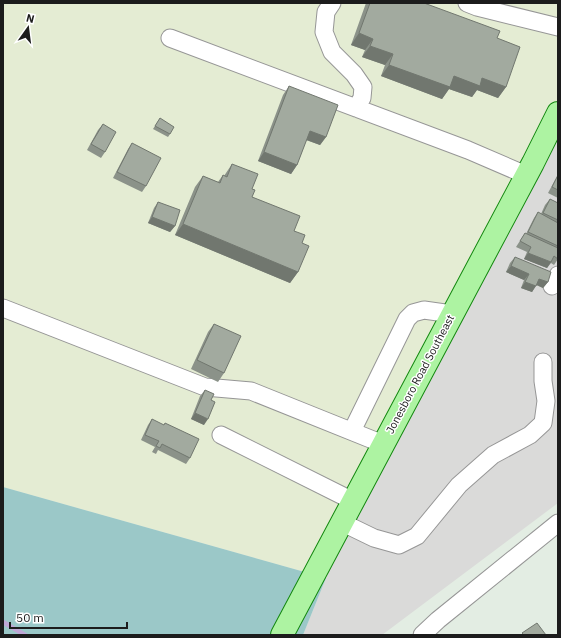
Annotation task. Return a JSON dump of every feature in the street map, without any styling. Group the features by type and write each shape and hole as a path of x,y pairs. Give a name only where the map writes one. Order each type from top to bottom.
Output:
{"main road":[{"name":"Jonesboro Road Southeast","path":"282,635 558,113"}],"lane":[{"path":"332,3 326,12 324,32 332,52 354,74 363,86 362,98 356,108"},
{"path":"467,3 476,7 558,27"},
{"path":"170,38 468,150 526,175"},
{"path":"3,308 205,387 251,391 383,444"},
{"path":"352,432 406,319 413,312 424,310 452,314"},
{"path":"342,522 374,538 399,545 417,536 459,485 493,455 530,435 543,423 546,402 542,362"},
{"path":"221,435 353,501"},
{"path":"422,635 438,620 558,523"}],"shaded area":[{"path":"3,3 558,3 558,128 366,479 326,578 3,487"},
{"path":"558,128 558,503 382,635 303,635 366,479"},
{"path":"3,487 326,578 303,635 3,635"}],"building":[{"path":"370,3 424,3 500,31 497,38 520,47 506,87 482,78 480,86 454,76 450,87 389,65 393,54 370,46 373,39 359,33"},
{"path":"289,86 338,105 326,137 310,131 297,165 264,152"},
{"path":"160,118 174,127 170,134 155,126"},
{"path":"103,124 116,132 105,152 91,144"},
{"path":"132,143 161,158 146,186 117,172"},
{"path":"232,164 258,174 252,189 255,190 252,197 300,216 294,231 305,235 302,243 309,246 298,272 183,224 203,176 220,183 223,175 227,177"},
{"path":"558,175 558,190 552,187"},
{"path":"550,199 558,203 558,220 543,213"},
{"path":"158,202 180,210 175,226 152,217"},
{"path":"538,212 558,223 558,246 528,232"},
{"path":"525,233 558,248 558,259 554,256 551,262 528,253 531,247 520,241"},
{"path":"515,257 551,272 548,282 539,279 536,286 525,282 529,274 511,266"},
{"path":"214,324 241,336 224,373 197,360"},
{"path":"205,390 214,394 211,400 215,402 208,419 195,413"},
{"path":"152,419 164,425 165,423 199,439 190,458 162,444 160,448 156,446 159,441 145,435"},
{"path":"537,623 546,635 524,635 522,633"}],"waterway":[{"path":"3,622 25,635"}]}
